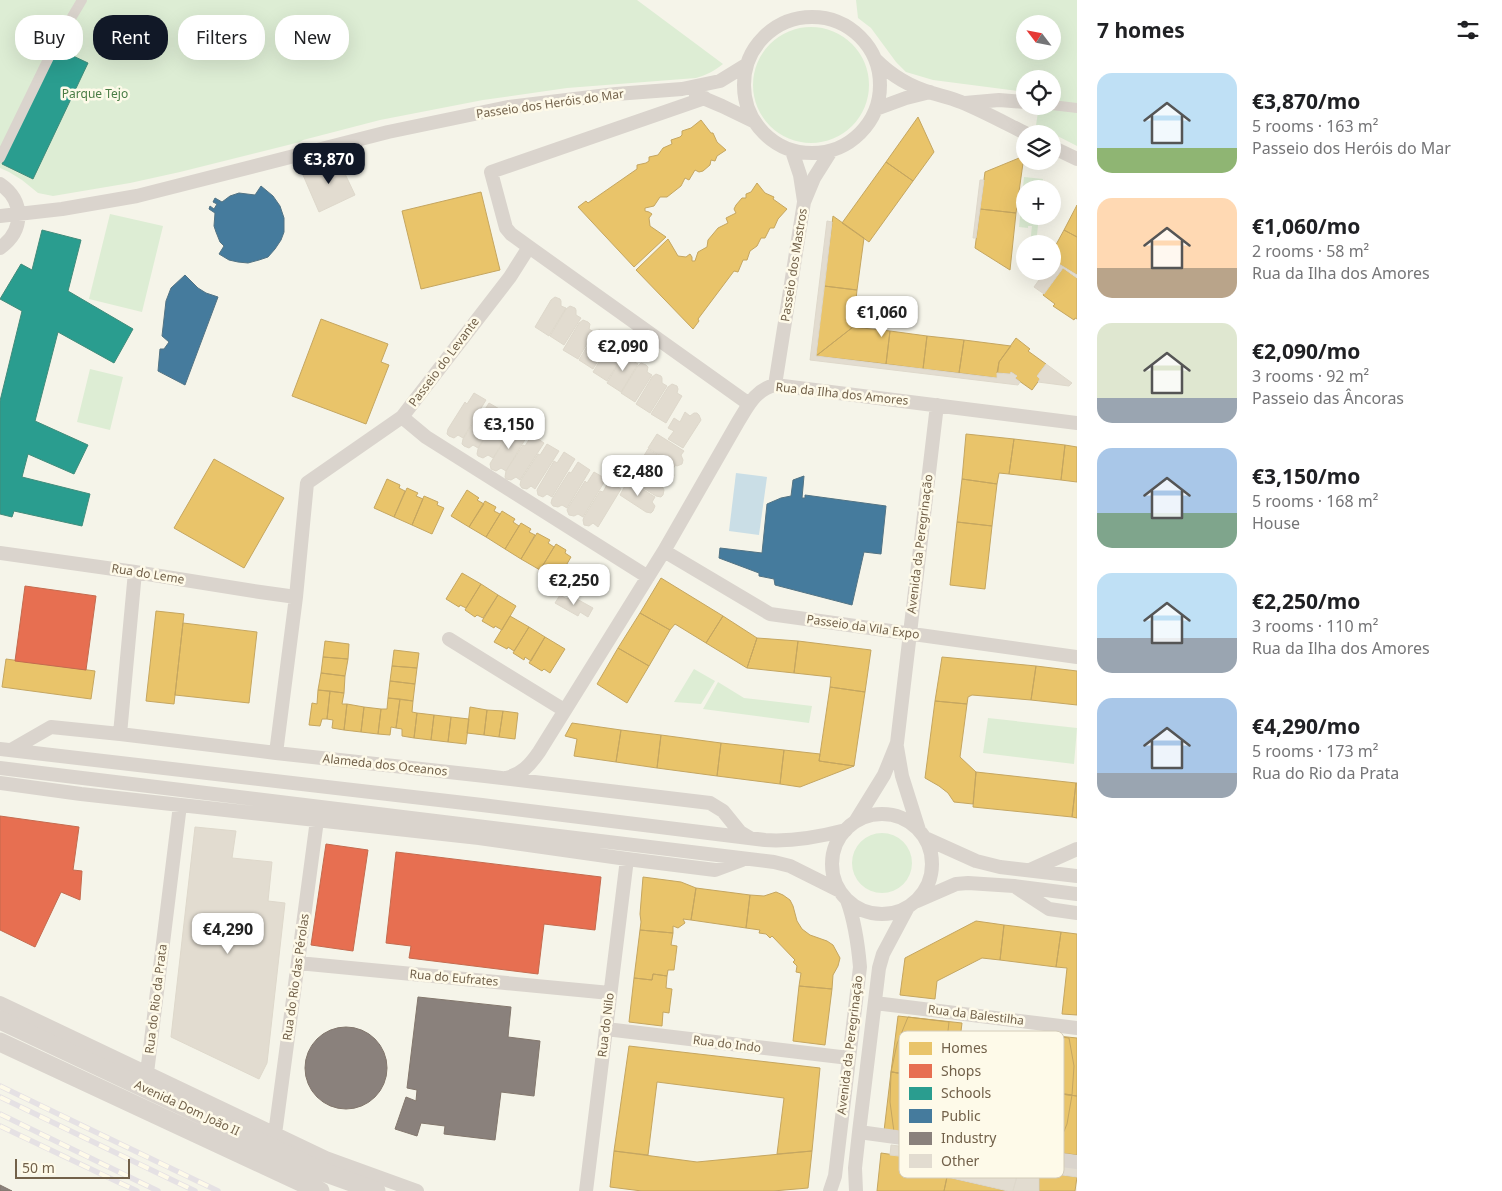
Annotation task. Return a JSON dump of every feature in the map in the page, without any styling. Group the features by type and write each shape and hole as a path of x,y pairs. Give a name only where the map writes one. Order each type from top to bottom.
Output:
{"main road":[{"name":"Avenida Dom João II","path":"0,1020 321,1171 376,1191"},
{"name":"Avenida Dom João II","path":"0,1042 320,1191"}],"street":[{"path":"0,158 54,47 82,0"},
{"path":"801,17 826,17 850,27 868,45 876,59 881,76 881,89 876,109 866,128 853,140 831,151 811,154 792,151 769,140 753,121 744,94 746,65 758,42 777,25 801,17"},
{"path":"876,59 890,73 930,92 964,103 1016,129"},
{"name":"Passeio dos Heróis do Mar","path":"0,216 62,209 137,196 388,132 508,107 616,94 682,90 720,81 746,65"},
{"path":"682,90 705,98 753,121"},
{"path":"876,109 930,92"},
{"path":"705,98 491,172 506,228 511,234 749,404"},
{"path":"964,103 999,100 1016,101"},
{"path":"1061,106 1077,108"},
{"path":"792,151 800,175 804,202"},
{"name":"Passeio dos Mastros","path":"775,385 804,202 814,178 831,151"},
{"path":"1061,151 1077,159"},
{"path":"0,184 12,195 20,215 12,236 0,248"},
{"name":"Passeio do Levante","path":"276,753 296,597 307,483 402,417 510,277 529,247"},
{"name":"Rua da Ilha dos Amores","path":"506,778 516,776 524,770 539,752 664,551 749,404 758,392 775,385 1077,423"},
{"name":"Avenida da Peregrinação","path":"922,834 902,776 897,744 936,405"},
{"path":"402,417 426,437 648,577"},
{"name":"Passeio da Vila Expo","path":"664,551 770,614 1077,657"},
{"name":"Rua do Leme","path":"0,554 135,572 296,597"},
{"path":"120,734 135,572"},
{"path":"449,639 564,710"},
{"name":"Alameda dos Oceanos","path":"6,750 52,727 506,778 710,803 723,811 740,832 751,838"},
{"name":"Avenida da Peregrinação","path":"851,826 884,775 897,744"},
{"name":"Alameda dos Oceanos","path":"6,750 774,841 793,841 825,835 851,826"},
{"path":"539,752 537,762 539,774 553,784"},
{"path":"0,768 774,862 790,866 844,896 856,907 876,914 898,912 956,884 1014,886 1077,894"},
{"path":"0,783 81,794 479,838 627,860 715,870 745,859"},
{"name":"Rua do Rio da Prata","path":"147,1074 180,805"},
{"path":"844,896 835,881 832,859 835,848 840,838 851,826 864,818 884,814 903,819 912,824 922,834 976,861 1000,867 1077,876"},
{"name":"Rua do Rio das Pérolas","path":"275,1134 317,820"},
{"path":"912,904 928,885 932,866 932,857 922,834"},
{"path":"1028,870 1077,849"},
{"name":"Rua do Nilo","path":"586,1191 627,860"},
{"path":"1014,886 1049,909 1077,913"},
{"name":"Avenida da Peregrinação","path":"830,1191 835,1176 860,967 854,920 844,896"},
{"name":"Avenida da Peregrinação","path":"856,1191 855,1168 879,968 883,954 912,904"},
{"name":"Rua do Eufrates","path":"298,963 610,993"},
{"path":"0,1003 326,1158 417,1191"},
{"name":"Rua da Balestilha","path":"875,1003 1077,1028"},
{"name":"Rua do Indo","path":"606,1030 849,1058"},
{"path":"859,1132 899,1138"},
{"path":"1064,1160 1077,1162"}],"green space":[{"name":"Parque Tejo","path":"0,0 637,0 723,64 704,76 696,78 567,88 483,100 380,120 180,172 130,183 53,196 38,193 22,180 0,168"},
{"path":"856,0 1077,0 1077,146 1061,138 1061,125 1036,125 1038,115 1061,115 1061,70 1016,70 1016,91 933,80 906,72 896,62 871,28 858,18"},
{"path":"811,27 833,31 843,36 852,44 860,53 865,63 869,85 865,107 860,117 852,126 843,134 833,139 811,143 789,139 779,134 770,126 762,117 757,107 753,85 757,63 762,53 770,44 779,36 789,31"},
{"path":"1024,177 1043,179 1043,180 1024,180"},
{"path":"110,214 163,226 142,312 89,299"},
{"path":"1019,225 1038,225 1037,235 1031,235 1032,226 1028,226 1028,228 1019,227"},
{"path":"90,369 123,377 110,430 77,422"},
{"path":"694,669 715,681 701,704 674,702"},
{"path":"718,682 744,698 812,706 809,723 703,709"},
{"path":"988,718 1077,728 1074,764 983,753"},
{"path":"882,833 898,838 903,842 907,847 912,863 907,879 903,884 898,888 882,893 866,888 861,884 857,879 852,863 857,847 861,842 866,838"}],"shaded area":[{"path":"736,473 767,477 759,535 729,531"}],"building: Homes":[{"path":"918,117 934,152 913,181 886,162"},
{"path":"701,120 713,133 717,142 726,150 717,156 715,161 711,160 710,165 703,171 695,170 689,180 685,178 681,186 667,197 660,197 654,206 645,208 645,211 652,214 649,218 650,226 666,237 634,267 578,207 586,201 588,203 637,169 637,165 649,161 649,157 658,155 663,148 672,144 671,140 682,135 682,131 691,128"},
{"path":"1016,159 1016,170 1022,170 1021,180 1016,180 1016,213 980,209 985,172"},
{"path":"886,162 913,181 869,242 842,223"},
{"path":"757,183 765,193 774,197 773,199 787,209 778,219 774,228 770,228 765,238 761,238 757,246 750,251 747,260 743,260 738,272 734,271 698,319 699,321 693,329 636,270 668,239 678,256 686,257 690,254 692,261 695,261 698,252 707,247 708,240 718,228 728,223 726,218 736,213 734,209 736,205 742,198 746,198 746,194 751,192"},
{"path":"481,192 500,270 421,289 402,211"},
{"path":"1077,205 1077,237 1064,230"},
{"path":"980,209 1016,213 1010,270 975,248"},
{"path":"833,216 864,238 857,290 824,286"},
{"path":"1064,230 1077,237 1077,275 1061,265 1061,236"},
{"path":"1063,268 1077,278 1077,319 1075,318 1074,320 1053,306 1055,304 1043,295 1054,280 1061,280 1061,271"},
{"path":"824,286 857,290 853,327 816,356"},
{"path":"321,319 388,344 381,362 389,365 366,424 292,396"},
{"path":"853,327 890,331 886,364 816,356"},
{"path":"890,331 927,336 923,369 886,364"},
{"path":"927,336 964,340 959,373 923,369"},
{"path":"1016,338 1030,349 1028,351 1046,364 1037,376 1040,379 1032,390 1015,378 1017,376 1011,372 1010,374 997,373 999,362"},
{"path":"964,340 1011,346 999,362 997,378 959,373"},
{"path":"966,434 1014,439 1009,474 999,473 997,484 962,479"},
{"path":"1014,439 1065,445 1061,480 1009,474"},
{"path":"1065,445 1077,447 1077,482 1061,480"},
{"path":"214,459 284,498 244,568 174,528"},
{"path":"387,479 400,485 399,488 405,491 394,517 374,508"},
{"path":"962,479 997,484 992,526 957,522"},
{"path":"407,488 418,493 416,496 423,499 412,525 394,517"},
{"path":"467,490 484,504 469,527 451,516"},
{"path":"424,496 438,502 437,505 444,508 432,534 412,525"},
{"path":"485,501 496,507 494,511 500,514 486,537 469,527"},
{"path":"502,511 515,519 513,522 519,526 505,549 486,537"},
{"path":"957,522 992,526 985,589 950,585"},
{"path":"521,523 531,529 529,532 535,535 521,559 505,549"},
{"path":"537,533 550,540 548,543 554,547 540,570 521,559"},
{"path":"556,544 566,550 565,553 571,557 557,581 540,570"},
{"path":"462,573 481,584 466,608 460,605 459,607 446,599"},
{"path":"661,578 723,616 706,643 675,624 670,630 640,613"},
{"path":"481,584 498,595 483,618 477,615 475,617 465,610"},
{"path":"498,595 516,606 502,630 482,621"},
{"path":"156,611 184,614 174,704 146,701"},
{"path":"640,613 670,630 649,666 618,648"},
{"path":"510,616 529,627 514,651 494,642"},
{"path":"723,616 757,638 747,668 706,643"},
{"path":"183,623 257,632 249,703 175,695"},
{"path":"529,627 545,637 531,661 525,657 524,660 513,653"},
{"path":"545,637 565,649 550,673 544,669 542,671 529,663"},
{"path":"757,638 798,641 794,673 747,668"},
{"path":"325,641 349,644 348,659 323,657"},
{"path":"798,641 871,650 865,692 830,687 831,677 794,673"},
{"path":"618,648 649,666 627,703 597,684"},
{"path":"394,650 419,653 417,668 392,666"},
{"path":"323,657 348,659 345,676 321,673"},
{"path":"942,657 1036,666 1031,700 972,695 968,697 967,704 935,701"},
{"path":"6,659 95,671 91,699 2,687"},
{"path":"392,666 417,668 415,684 390,681"},
{"path":"1036,666 1077,671 1077,705 1031,700"},
{"path":"321,673 345,676 344,693 318,690"},
{"path":"390,681 415,684 413,701 388,698"},
{"path":"830,687 865,692 854,766 819,761"},
{"path":"318,690 330,691 327,719 322,719 320,726 309,725 312,703 317,704"},
{"path":"330,691 344,693 342,704 347,704 344,730 332,728 333,720 327,719"},
{"path":"388,698 400,699 396,728 391,727 390,735 378,734 381,709 387,709"},
{"path":"400,699 413,701 412,712 417,713 414,738 402,736 402,729 396,728"},
{"path":"935,701 967,704 960,757 976,772 973,804 954,802 948,793 925,778"},
{"path":"347,704 364,707 361,732 344,730"},
{"path":"364,707 381,709 378,734 361,732"},
{"path":"470,707 487,710 484,735 467,733"},
{"path":"487,710 503,711 499,737 484,735"},
{"path":"503,711 518,713 515,739 499,737"},
{"path":"417,713 434,715 431,740 414,738"},
{"path":"434,715 451,717 448,742 431,740"},
{"path":"451,717 469,719 466,744 448,742"},
{"path":"572,723 621,730 616,762 574,756 577,739 565,736"},
{"path":"621,730 661,735 657,768 616,762"},
{"path":"661,735 721,743 717,776 657,768"},
{"path":"721,743 784,750 780,784 717,776"},
{"path":"784,750 820,754 819,761 854,766 800,787 780,784"},
{"path":"976,772 1076,783 1072,817 973,807"},
{"path":"1077,783 1077,818 1072,817"},
{"path":"643,877 681,882 696,888 691,920 683,919 685,923 678,928 673,926 673,933 640,930"},
{"path":"696,888 750,895 746,928 691,920"},
{"path":"776,892 790,900 797,921 802,929 810,935 833,945 840,958 833,975 832,989 799,986 801,973 796,972 797,966 793,962 795,960 772,936 770,938 766,934 759,933 760,930 746,928 750,895 764,896"},
{"path":"976,921 1004,925 1000,960 982,958 937,981 935,999 900,995 905,958"},
{"path":"1004,925 1061,932 1056,967 1000,960"},
{"path":"640,930 673,933 671,945 677,946 674,970 668,970 667,976 653,974 652,980 634,978"},
{"path":"1061,932 1077,934 1077,1015 1062,1014 1067,968 1056,967"},
{"path":"653,974 667,976 666,988 672,989 669,1013 663,1012 662,1026 629,1022 634,978 652,980"},
{"path":"799,986 832,989 825,1045 793,1041"},
{"path":"898,1016 962,1023 961,1031 899,1031 899,1073 891,1072"},
{"path":"908,1017 949,1022 948,1031 902,1031"},
{"path":"1064,1037 1077,1038 1077,1096 1064,1094"},
{"path":"1064,1037 1069,1038 1074,1066 1072,1095 1064,1094"},
{"path":"899,1039 899,1073 891,1072"},
{"path":"629,1046 820,1068 812,1151 777,1154 784,1098 657,1082 648,1155 614,1151"},
{"path":"891,1072 899,1073 899,1133 884,1131"},
{"path":"891,1072 899,1073 899,1133 894,1132 890,1102"},
{"path":"1064,1094 1077,1096 1077,1155 1064,1153"},
{"path":"1064,1094 1072,1095 1064,1131"},
{"path":"614,1151 697,1162 812,1151 808,1188 773,1191 642,1191 610,1187"},
{"path":"881,1153 899,1156 899,1178 947,1178 944,1191 877,1191"},
{"path":"1064,1175 1077,1177 1075,1191 1039,1191 1039,1178 1064,1178"},
{"path":"947,1178 951,1178 1008,1191 944,1191"}],"building: Shops":[{"path":"25,586 96,596 86,670 15,661"},
{"path":"0,816 79,827 73,870 82,871 80,900 61,892 35,947 0,930"},
{"path":"326,844 368,850 353,951 311,945"},
{"path":"396,852 601,877 595,930 544,924 538,974 409,958 411,946 386,943"}],"building: Schools":[{"path":"50,60 82,60 88,63 33,179 2,164"},
{"path":"42,230 81,240 68,291 133,329 114,363 58,332 35,421 88,445 74,474 28,454 22,477 90,494 82,526 14,511 12,517 0,514 0,401 22,311 0,299 21,264 32,270"}],"building: Public":[{"path":"261,186 273,196 280,206 284,218 284,232 281,240 268,257 248,263 229,260 219,254 224,246 216,232 214,226 215,213 209,209 210,206 214,209 217,204 213,202 215,198 222,202 230,196 239,193 255,195"},
{"path":"185,275 198,288 218,297 185,385 158,371 160,349 164,349 169,342 162,336 166,301 171,288"},
{"path":"804,476 802,498 805,498 805,495 886,506 881,554 864,552 852,605 775,585 774,579 759,576 759,573 719,558 720,548 762,553 767,504 791,496 793,480"}],"building: Industry":[{"path":"418,997 511,1007 508,1037 540,1041 534,1096 501,1092 495,1140 444,1134 445,1126 421,1123 417,1136 395,1129 406,1097 416,1101 417,1090 407,1088"},
{"path":"346,1027 362,1030 375,1039 384,1052 387,1068 384,1084 375,1097 362,1106 346,1109 330,1106 317,1097 308,1084 305,1068 308,1052 317,1039 330,1030"},
{"path":"0,1185 12,1191 0,1191"}],"building: Other":[{"path":"338,159 355,195 319,212 303,175"},
{"path":"980,180 984,180 976,238 973,238"},
{"path":"827,221 832,222 816,356 997,378 997,373 1010,374 1011,372 1017,376 1015,378 1020,382 1018,385 810,360"},
{"path":"1061,265 1077,275 1077,278 1063,268 1061,271"},
{"path":"1039,280 1054,280 1044,294 1034,287"},
{"path":"555,297 560,299 561,306 566,308 549,336 535,327 551,300"},
{"path":"570,306 575,308 576,315 581,318 564,345 550,336 566,309"},
{"path":"583,320 590,324 589,329 594,332 578,359 563,350 579,323"},
{"path":"599,330 606,334 605,339 610,342 593,369 579,360 595,333"},
{"path":"613,342 618,344 619,351 624,354 607,381 593,372 609,345"},
{"path":"628,353 632,354 634,357 633,361 638,364 621,392 607,383 623,356"},
{"path":"641,363 648,367 647,372 652,375 635,402 621,393"},
{"path":"1046,364 1072,383 1069,386 1038,382 1040,379 1037,376"},
{"path":"656,374 661,376 662,383 667,386 650,413 636,404 652,377"},
{"path":"672,384 677,386 677,393 682,396 666,423 651,414 668,387"},
{"path":"474,393 486,400 463,438 458,435 454,438 449,436 447,434 448,429 465,402 467,404"},
{"path":"489,403 501,410 478,448 473,445 469,448 464,446 462,444 463,439 480,412 482,414"},
{"path":"685,412 690,416 697,413 701,420 683,448 668,439 674,431 668,428 674,418 680,422"},
{"path":"504,413 516,420 493,458 488,455 483,458 478,456 478,449 494,422 497,424"},
{"path":"517,426 529,433 506,471 501,468 496,471 491,469 491,462 508,435 510,437"},
{"path":"657,434 684,451 681,455 682,464 677,466 648,448"},
{"path":"532,435 544,443 520,480 516,477 511,480 506,479 506,471"},
{"path":"547,444 559,451 535,489 531,486 527,489 522,488 520,485 521,480"},
{"path":"648,449 675,466 671,471 674,475 672,480 665,480 639,464"},
{"path":"564,452 575,459 552,497 547,494 543,497 538,495 537,490 554,461 557,463"},
{"path":"578,462 590,470 567,508 562,505 558,507 553,506 551,503 552,499 569,472 571,473"},
{"path":"638,465 665,482 662,486 664,490 661,497 656,496 629,479"},
{"path":"594,472 606,479 583,517 578,514 574,516 569,515 568,508 585,481 587,483"},
{"path":"628,480 655,497 652,502 655,506 651,513 646,512 620,495"},
{"path":"609,481 621,489 598,527 593,523 589,526 584,525 584,517 600,491 603,492"},
{"path":"560,595 567,599 569,597 574,600 575,598 593,608 588,617 580,612 578,616 555,603"},
{"path":"195,827 236,831 232,858 272,862 268,901 285,903 267,1063 259,1079 171,1037"},
{"path":"891,1145 899,1146 899,1156 890,1155"},
{"path":"1064,1166 1077,1168 1077,1177 1064,1175"},
{"path":"951,1178 1016,1178 1013,1191"},
{"path":"1016,1178 1039,1178 1039,1191 1013,1191"}],"railway":[{"path":"0,1086 218,1191"},
{"path":"0,1097 195,1191"},
{"path":"0,1114 158,1191"},
{"path":"0,1126 137,1191"}]}
